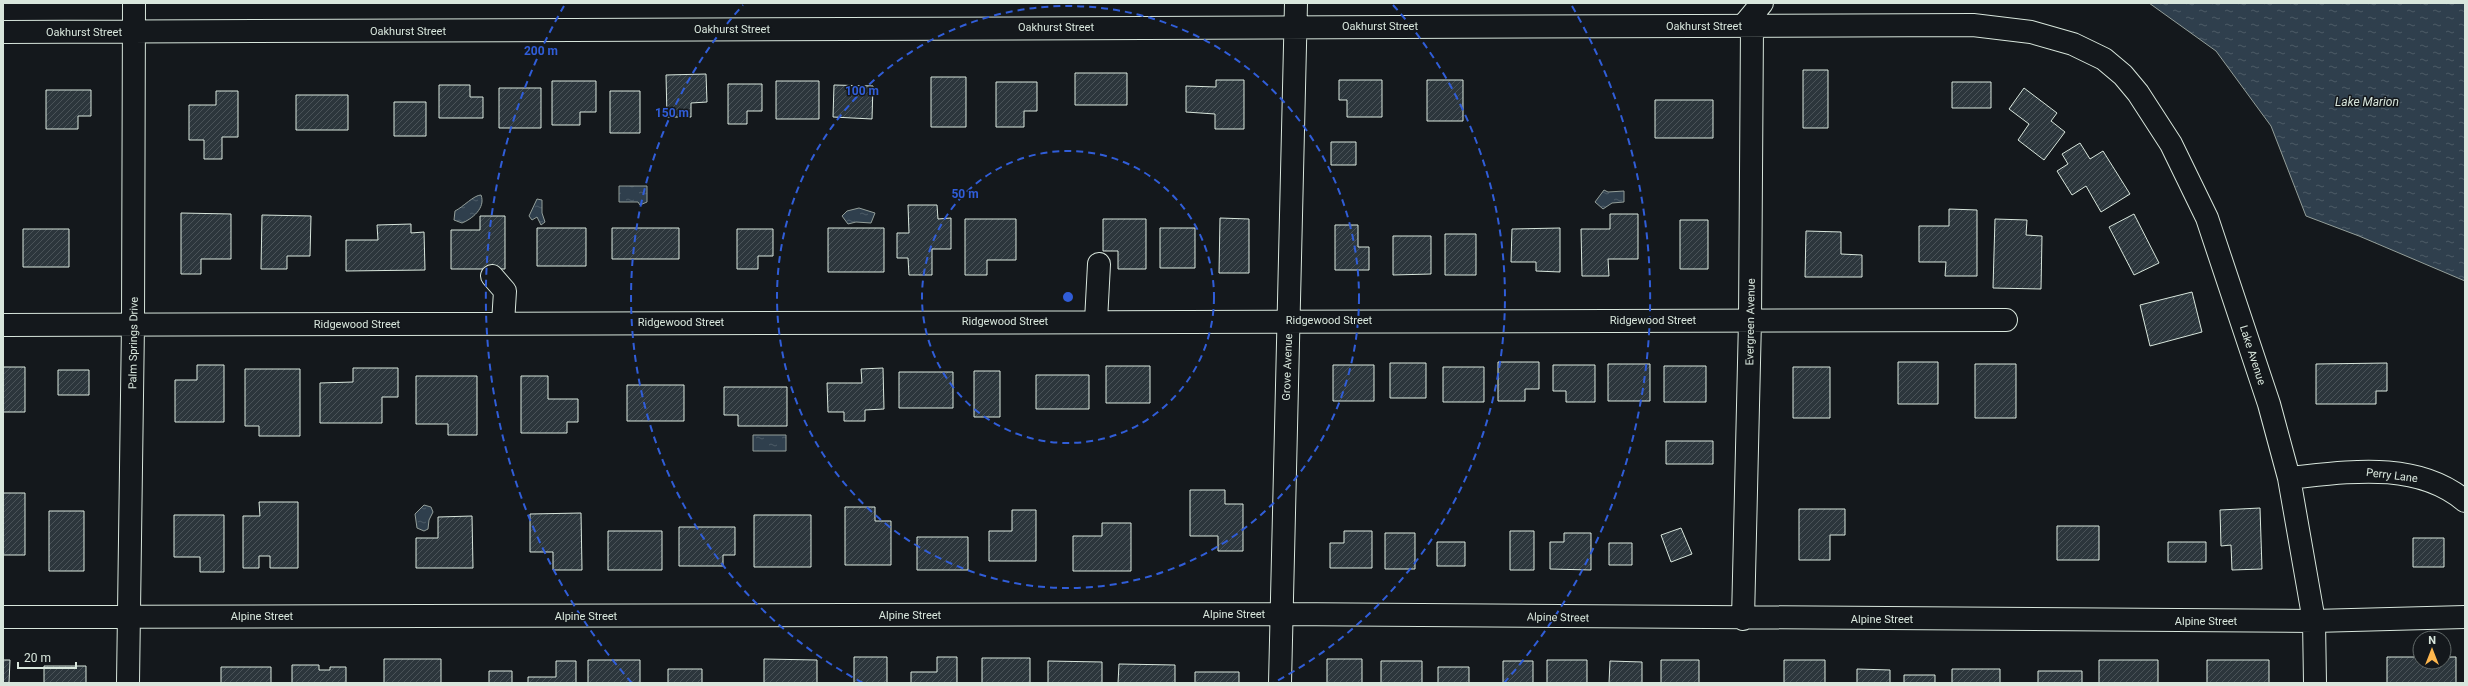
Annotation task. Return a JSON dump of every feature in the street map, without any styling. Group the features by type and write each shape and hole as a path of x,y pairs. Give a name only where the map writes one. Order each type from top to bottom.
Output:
{"street":[{"name":"Palm Springs Drive","path":"128,683 133,324 134,3"},
{"name":"Grove Avenue","path":"1280,683 1296,3"},
{"path":"1747,26 1762,3"},
{"name":"Oakhurst Street","path":"3,32 1295,26 1973,25 2031,32 2073,44 2104,59"},
{"name":"Evergreen Avenue","path":"1743,619 1750,320 1747,26"},
{"name":"Lake Avenue","path":"2104,59 2123,75 2138,94 2171,144 2207,218 2269,404 2289,478 2314,621 2315,683"},
{"path":"1096,321 1099,264"},
{"path":"492,276 505,290 503,323"},
{"name":"Ridgewood Street","path":"3,325 1289,320 2006,320"},
{"name":"Perry Lane","path":"2289,478 2367,470 2411,476 2452,490 2465,501"},
{"name":"Alpine Street","path":"3,617 1281,614 1743,619 2314,621 2465,617"}],"water":[{"name":"Lake Marion","path":"2149,3 2465,3 2465,281 2359,236 2306,216 2271,126 2216,51"},
{"path":"619,186 647,186 647,202 640,205 638,202 619,202"},
{"path":"1604,190 1608,192 1624,191 1624,202 1612,203 1603,209 1595,202"},
{"path":"481,195 482,204 474,216 462,223 454,220 455,211 475,197"},
{"path":"537,199 542,200 542,213 545,222 541,225 537,217 532,220 529,216"},
{"path":"859,208 875,213 871,223 856,222 848,224 842,216 847,211"},
{"path":"753,435 786,435 786,451 753,451"},
{"path":"424,505 431,507 433,512 429,520 428,529 424,531 417,528 415,514"}],"building":[{"path":"1803,70 1828,70 1828,128 1803,128"},
{"path":"1075,73 1127,73 1127,105 1075,105"},
{"path":"706,74 707,102 691,103 691,117 667,117 666,75"},
{"path":"931,77 966,77 966,127 931,127"},
{"path":"1216,80 1244,80 1244,129 1215,129 1215,114 1186,112 1186,86 1216,87"},
{"path":"1339,80 1382,80 1382,117 1347,117 1347,100 1339,100"},
{"path":"1427,80 1463,80 1463,121 1427,121"},
{"path":"552,81 596,81 596,112 580,112 580,125 552,125"},
{"path":"776,81 819,81 819,119 776,119"},
{"path":"996,82 1037,82 1037,111 1024,111 1024,127 996,127"},
{"path":"1952,82 1991,82 1991,108 1952,108"},
{"path":"728,84 762,84 762,111 747,111 747,124 728,124"},
{"path":"439,85 470,85 470,97 483,97 483,118 439,118"},
{"path":"834,85 873,86 872,119 833,117"},
{"path":"499,88 541,88 541,128 499,128"},
{"path":"2024,88 2057,113 2051,121 2065,132 2044,160 2018,140 2029,124 2009,109"},
{"path":"46,90 91,90 91,116 78,116 78,129 46,129"},
{"path":"216,91 238,91 238,137 222,137 222,159 204,159 204,140 189,140 189,105 216,105"},
{"path":"610,91 640,91 640,133 610,133"},
{"path":"296,95 348,95 348,130 296,130"},
{"path":"1655,100 1713,100 1713,138 1655,138"},
{"path":"394,102 426,102 426,136 394,136"},
{"path":"1331,142 1356,142 1356,165 1331,165"},
{"path":"2080,143 2090,159 2103,151 2130,194 2101,212 2086,186 2072,195 2057,171 2068,164 2062,154"},
{"path":"908,205 937,205 938,219 951,218 951,249 932,249 932,275 909,275 908,258 897,258 897,233 909,233"},
{"path":"1949,209 1977,210 1977,276 1945,276 1946,262 1919,262 1919,226 1949,226"},
{"path":"181,213 231,214 231,259 201,259 201,274 181,274"},
{"path":"1610,214 1638,214 1638,259 1608,259 1609,276 1582,276 1581,229 1610,229"},
{"path":"2134,214 2159,263 2134,275 2109,227"},
{"path":"262,215 311,216 310,256 287,256 287,269 261,269"},
{"path":"480,216 505,216 505,269 451,269 451,230 480,230"},
{"path":"1220,218 1249,219 1249,273 1219,273"},
{"path":"965,219 1016,219 1016,260 987,260 987,275 965,275"},
{"path":"1103,219 1146,219 1146,269 1118,269 1118,251 1103,251"},
{"path":"1995,219 2027,220 2026,235 2042,236 2041,289 1993,288"},
{"path":"1680,220 1708,220 1708,269 1680,269"},
{"path":"411,224 411,233 424,232 425,270 346,271 346,240 378,240 377,225"},
{"path":"1335,225 1358,225 1358,247 1369,247 1369,270 1335,270"},
{"path":"537,228 586,228 586,266 537,266"},
{"path":"612,228 679,228 679,259 612,259"},
{"path":"828,228 884,228 884,272 828,272"},
{"path":"1160,228 1195,228 1195,268 1160,268"},
{"path":"1560,228 1560,272 1536,271 1536,262 1511,262 1512,229"},
{"path":"23,229 69,229 69,267 23,267"},
{"path":"737,229 773,229 773,256 758,256 758,269 737,269"},
{"path":"1806,231 1841,232 1841,254 1862,255 1862,277 1805,277"},
{"path":"1445,234 1476,234 1476,275 1445,275"},
{"path":"1393,236 1431,236 1431,274 1393,275"},
{"path":"2192,292 2202,332 2150,346 2140,305"},
{"path":"1498,362 1539,362 1539,389 1525,389 1525,401 1498,401"},
{"path":"1898,362 1938,362 1938,404 1898,404"},
{"path":"1390,363 1426,363 1426,398 1390,398"},
{"path":"2387,363 2387,391 2376,391 2376,404 2316,404 2316,364"},
{"path":"1608,364 1650,364 1650,401 1608,401"},
{"path":"1975,364 2016,364 2016,418 1975,418"},
{"path":"197,365 224,365 224,422 175,422 175,380 197,380"},
{"path":"1333,365 1374,365 1374,401 1333,401"},
{"path":"1553,365 1595,365 1595,402 1566,402 1566,391 1553,391"},
{"path":"1106,366 1150,366 1150,403 1106,403"},
{"path":"1664,366 1706,366 1706,402 1664,402"},
{"path":"3,367 25,367 25,412 3,412"},
{"path":"1443,367 1484,367 1484,402 1443,402"},
{"path":"1793,367 1830,367 1830,418 1793,418"},
{"path":"353,368 398,368 398,397 382,397 382,423 320,423 320,383 353,382"},
{"path":"883,368 884,409 865,410 865,421 844,421 844,412 828,412 827,383 862,383 861,369"},
{"path":"245,369 300,369 300,436 259,436 259,426 245,426"},
{"path":"58,370 89,370 89,395 58,395"},
{"path":"974,371 1000,371 1000,417 974,417"},
{"path":"899,372 953,372 953,408 899,408"},
{"path":"1036,375 1089,375 1089,409 1036,409"},
{"path":"416,376 477,376 477,435 448,435 448,424 416,424"},
{"path":"521,376 548,376 548,399 578,399 578,422 567,422 567,433 521,433"},
{"path":"627,385 684,385 684,421 627,421"},
{"path":"724,387 787,387 787,426 738,426 738,415 724,415"},
{"path":"1666,441 1713,441 1713,464 1666,464"},
{"path":"1190,490 1225,490 1225,504 1243,504 1243,551 1218,551 1218,536 1190,536"},
{"path":"3,493 25,493 25,555 3,555"},
{"path":"259,502 298,502 298,568 270,568 270,556 259,556 259,568 243,568 243,516 260,516"},
{"path":"845,507 875,507 875,521 891,521 891,565 845,565"},
{"path":"2260,508 2262,569 2232,570 2231,545 2221,546 2220,510"},
{"path":"1799,509 1845,509 1845,535 1830,535 1830,560 1799,560"},
{"path":"1012,510 1036,510 1036,561 989,561 989,531 1012,531"},
{"path":"49,511 84,511 84,571 49,571"},
{"path":"581,513 582,570 553,570 553,552 530,552 530,514"},
{"path":"174,515 224,515 224,572 200,572 200,557 174,557"},
{"path":"754,515 811,515 811,567 754,567"},
{"path":"472,516 473,568 416,568 416,538 438,538 438,517"},
{"path":"1102,523 1131,523 1131,571 1073,571 1073,536 1102,536"},
{"path":"2057,526 2099,526 2099,560 2057,560"},
{"path":"679,527 735,527 735,555 723,555 723,566 679,566"},
{"path":"1681,528 1692,554 1671,562 1661,535"},
{"path":"608,531 662,531 662,570 608,570"},
{"path":"1344,531 1372,531 1372,568 1330,568 1330,543 1344,543"},
{"path":"1510,531 1534,531 1534,570 1510,570"},
{"path":"1385,533 1415,533 1415,569 1385,569"},
{"path":"1564,533 1591,533 1591,570 1550,569 1550,542 1564,542"},
{"path":"917,537 968,537 968,570 917,570"},
{"path":"2413,538 2444,538 2444,567 2413,567"},
{"path":"1437,542 1465,542 1465,566 1437,566"},
{"path":"2168,542 2206,542 2206,562 2168,562"},
{"path":"1609,543 1632,543 1632,565 1609,565"},
{"path":"854,657 887,657 887,683 854,683"},
{"path":"937,657 957,657 957,683 911,683 911,672 937,672"},
{"path":"2387,657 2412,657 2412,670 2452,670 2452,657 2456,657 2456,683 2387,683"},
{"path":"982,658 1030,658 1030,683 982,683"},
{"path":"384,659 441,659 441,683 384,683"},
{"path":"764,659 817,660 817,683 764,683"},
{"path":"1327,659 1362,659 1362,683 1327,683"},
{"path":"3,660 10,660 9,683 3,683"},
{"path":"588,660 640,660 640,683 588,683"},
{"path":"1547,660 1587,660 1587,683 1547,683"},
{"path":"1661,660 1699,660 1699,683 1661,683"},
{"path":"1784,660 1825,660 1825,683 1784,683"},
{"path":"2099,660 2158,660 2158,683 2099,683"},
{"path":"2207,660 2269,660 2269,683 2207,683"},
{"path":"556,661 576,661 576,683 528,683 528,677 556,677"},
{"path":"1048,661 1102,662 1102,683 1048,683"},
{"path":"1381,661 1422,661 1422,683 1381,683"},
{"path":"1503,661 1533,661 1533,683 1503,683"},
{"path":"1610,661 1642,662 1642,683 1609,683"},
{"path":"1119,664 1175,665 1175,683 1118,683"},
{"path":"292,665 319,665 319,670 330,670 330,667 346,667 346,683 292,683"},
{"path":"44,666 86,666 86,683 44,683"},
{"path":"221,667 271,667 271,683 221,683"},
{"path":"1438,667 1469,667 1469,683 1438,683"},
{"path":"668,669 702,669 702,683 668,683"},
{"path":"1857,669 1890,670 1890,683 1857,683"},
{"path":"1952,669 2000,669 2000,683 1952,683"},
{"path":"489,671 512,671 512,683 489,683"},
{"path":"2038,671 2082,671 2082,683 2038,683"},
{"path":"1195,672 1239,672 1239,683 1195,683"},
{"path":"1904,675 1935,675 1935,683 1904,683"}]}
